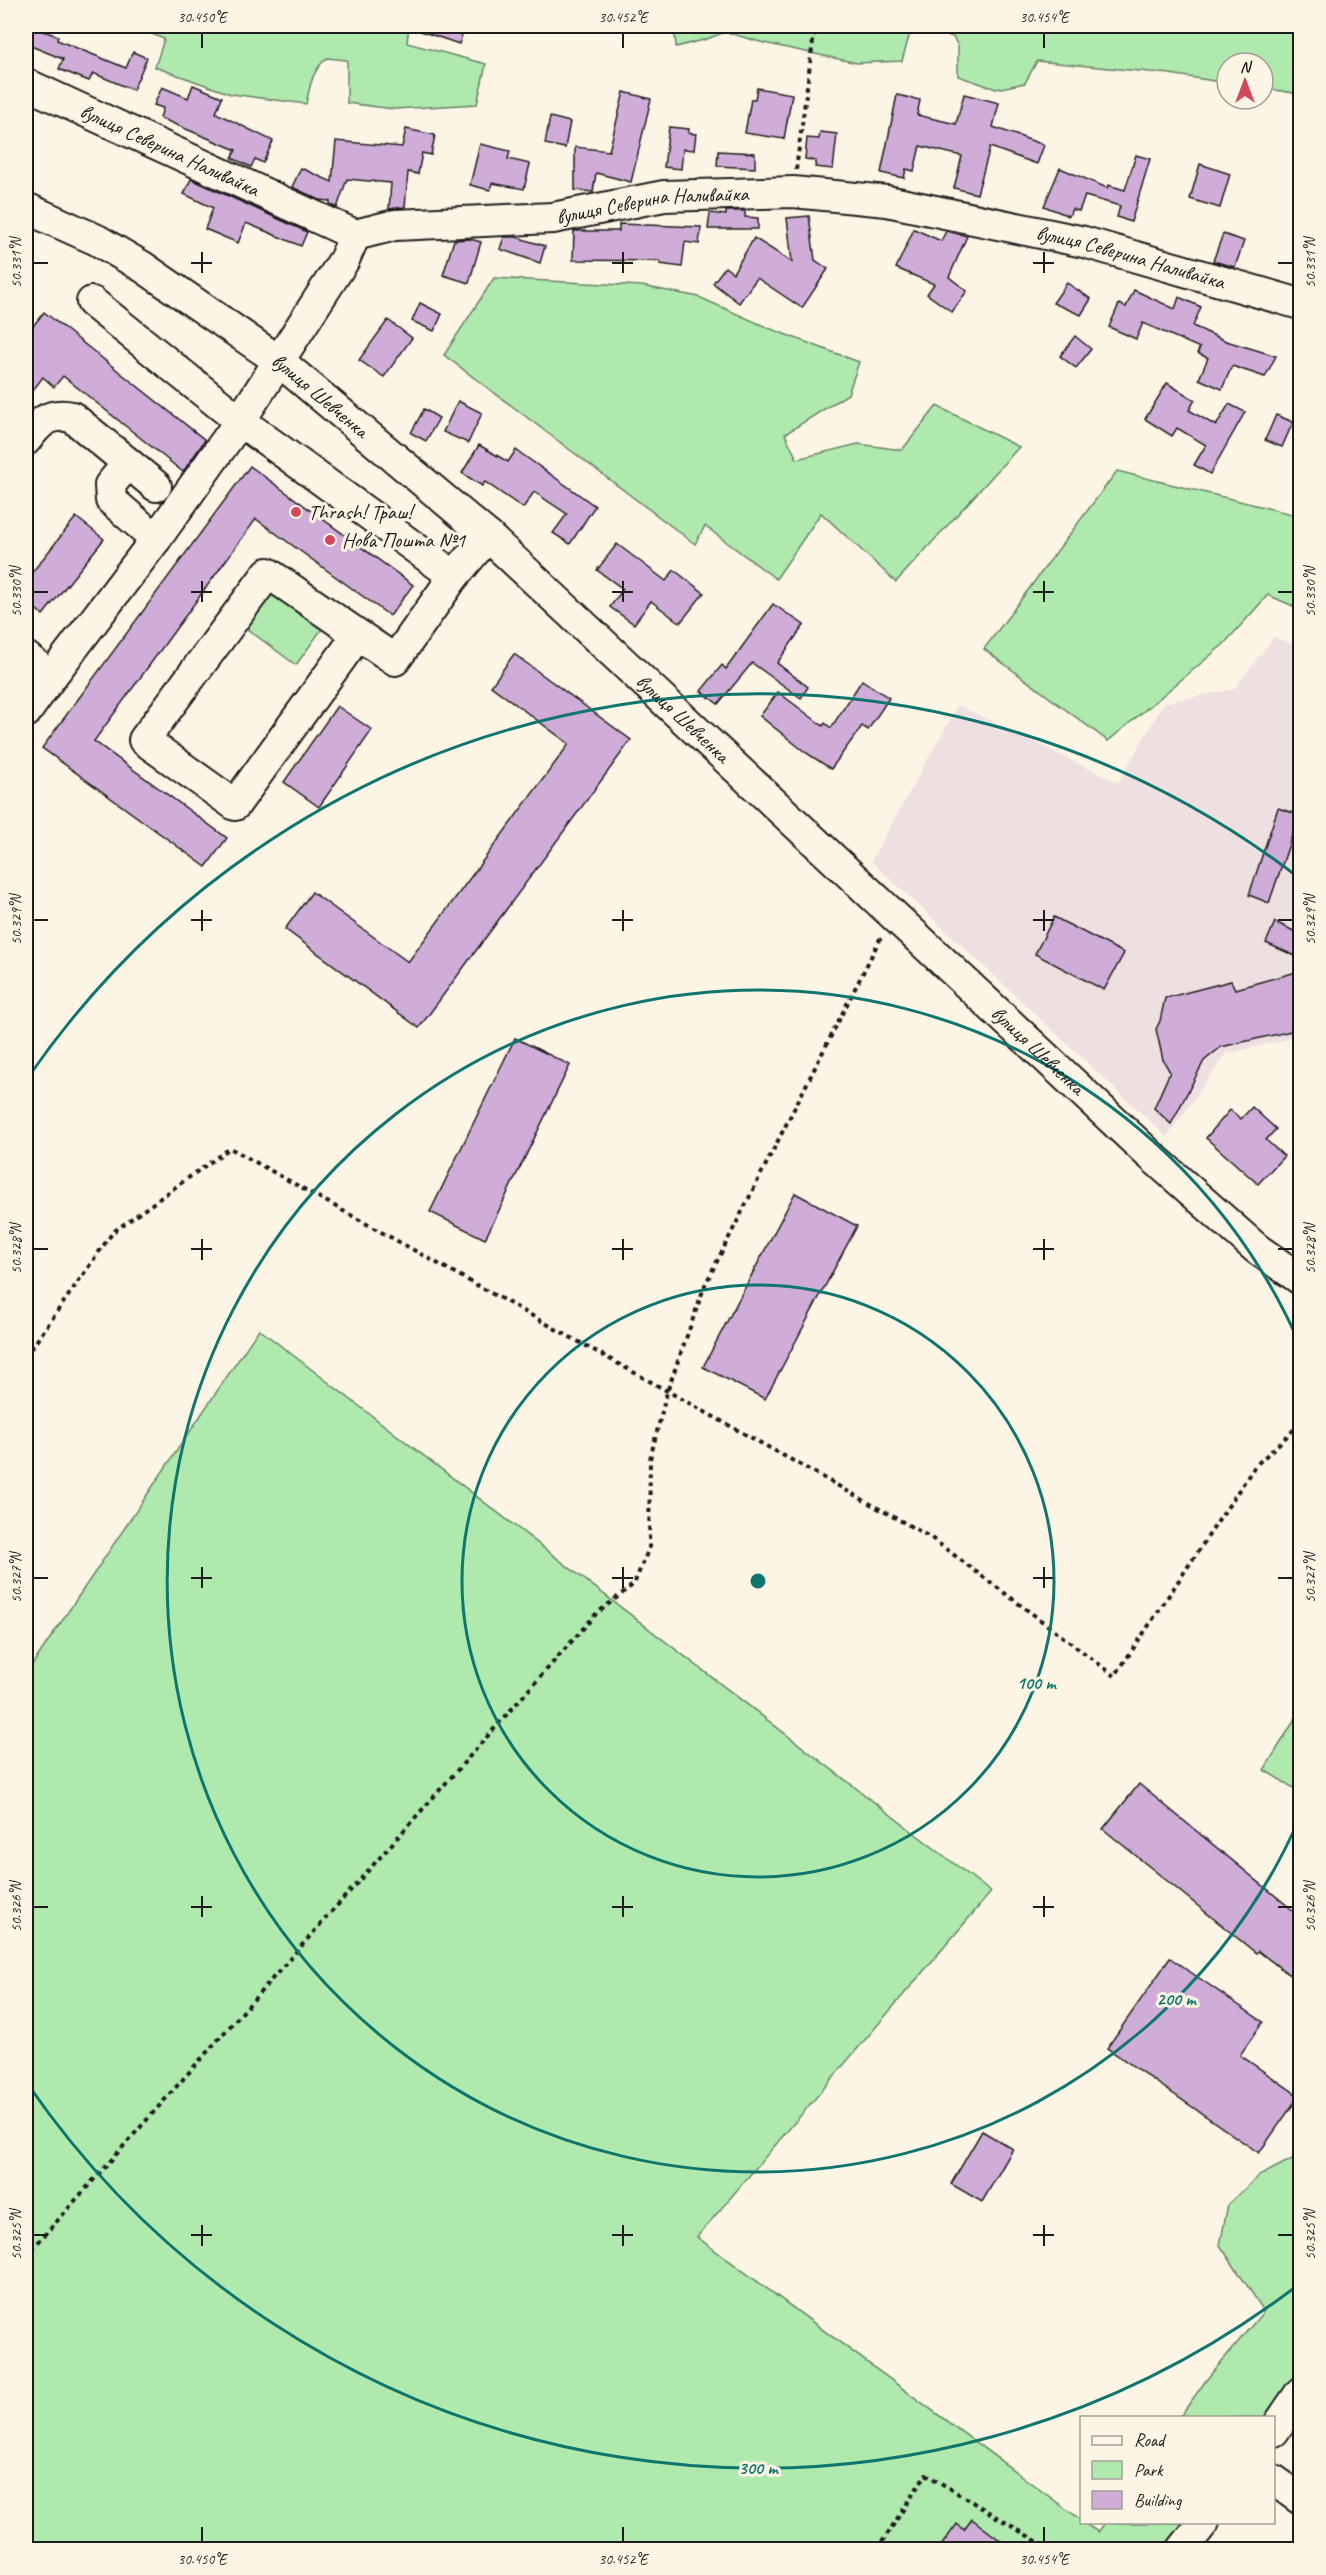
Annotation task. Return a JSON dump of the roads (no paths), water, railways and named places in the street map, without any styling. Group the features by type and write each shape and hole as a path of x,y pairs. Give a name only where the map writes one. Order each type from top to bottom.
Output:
{"street":[{"name":"вулиця Северина Наливайка","path":"26,84 355,235 395,225 554,218 664,196 793,192 887,201 1084,242 1300,304"},
{"name":"вулиця Шевченка","path":"26,208 97,240 143,267 279,361 488,537 1149,1154 1257,1249 1300,1279"},
{"path":"26,712 156,539 240,422 344,260 355,235"},
{"path":"92,302 240,422 454,576"},
{"path":"26,440 41,422 50,416 61,414 72,417 156,486"},
{"path":"128,463 110,485 111,500 156,539"},
{"path":"357,636 235,805 144,740 268,573 394,660 454,576 488,537"},
{"path":"26,657 51,676"},
{"path":"1275,2430 1300,2393"},
{"path":"1275,2481 1300,2499"},
{"path":"1182,2550 1203,2524"}],"place":[{"name":"Thrash! Траш!","path":"296,512"},
{"name":"Нова Пошта №1","path":"330,540"}]}
